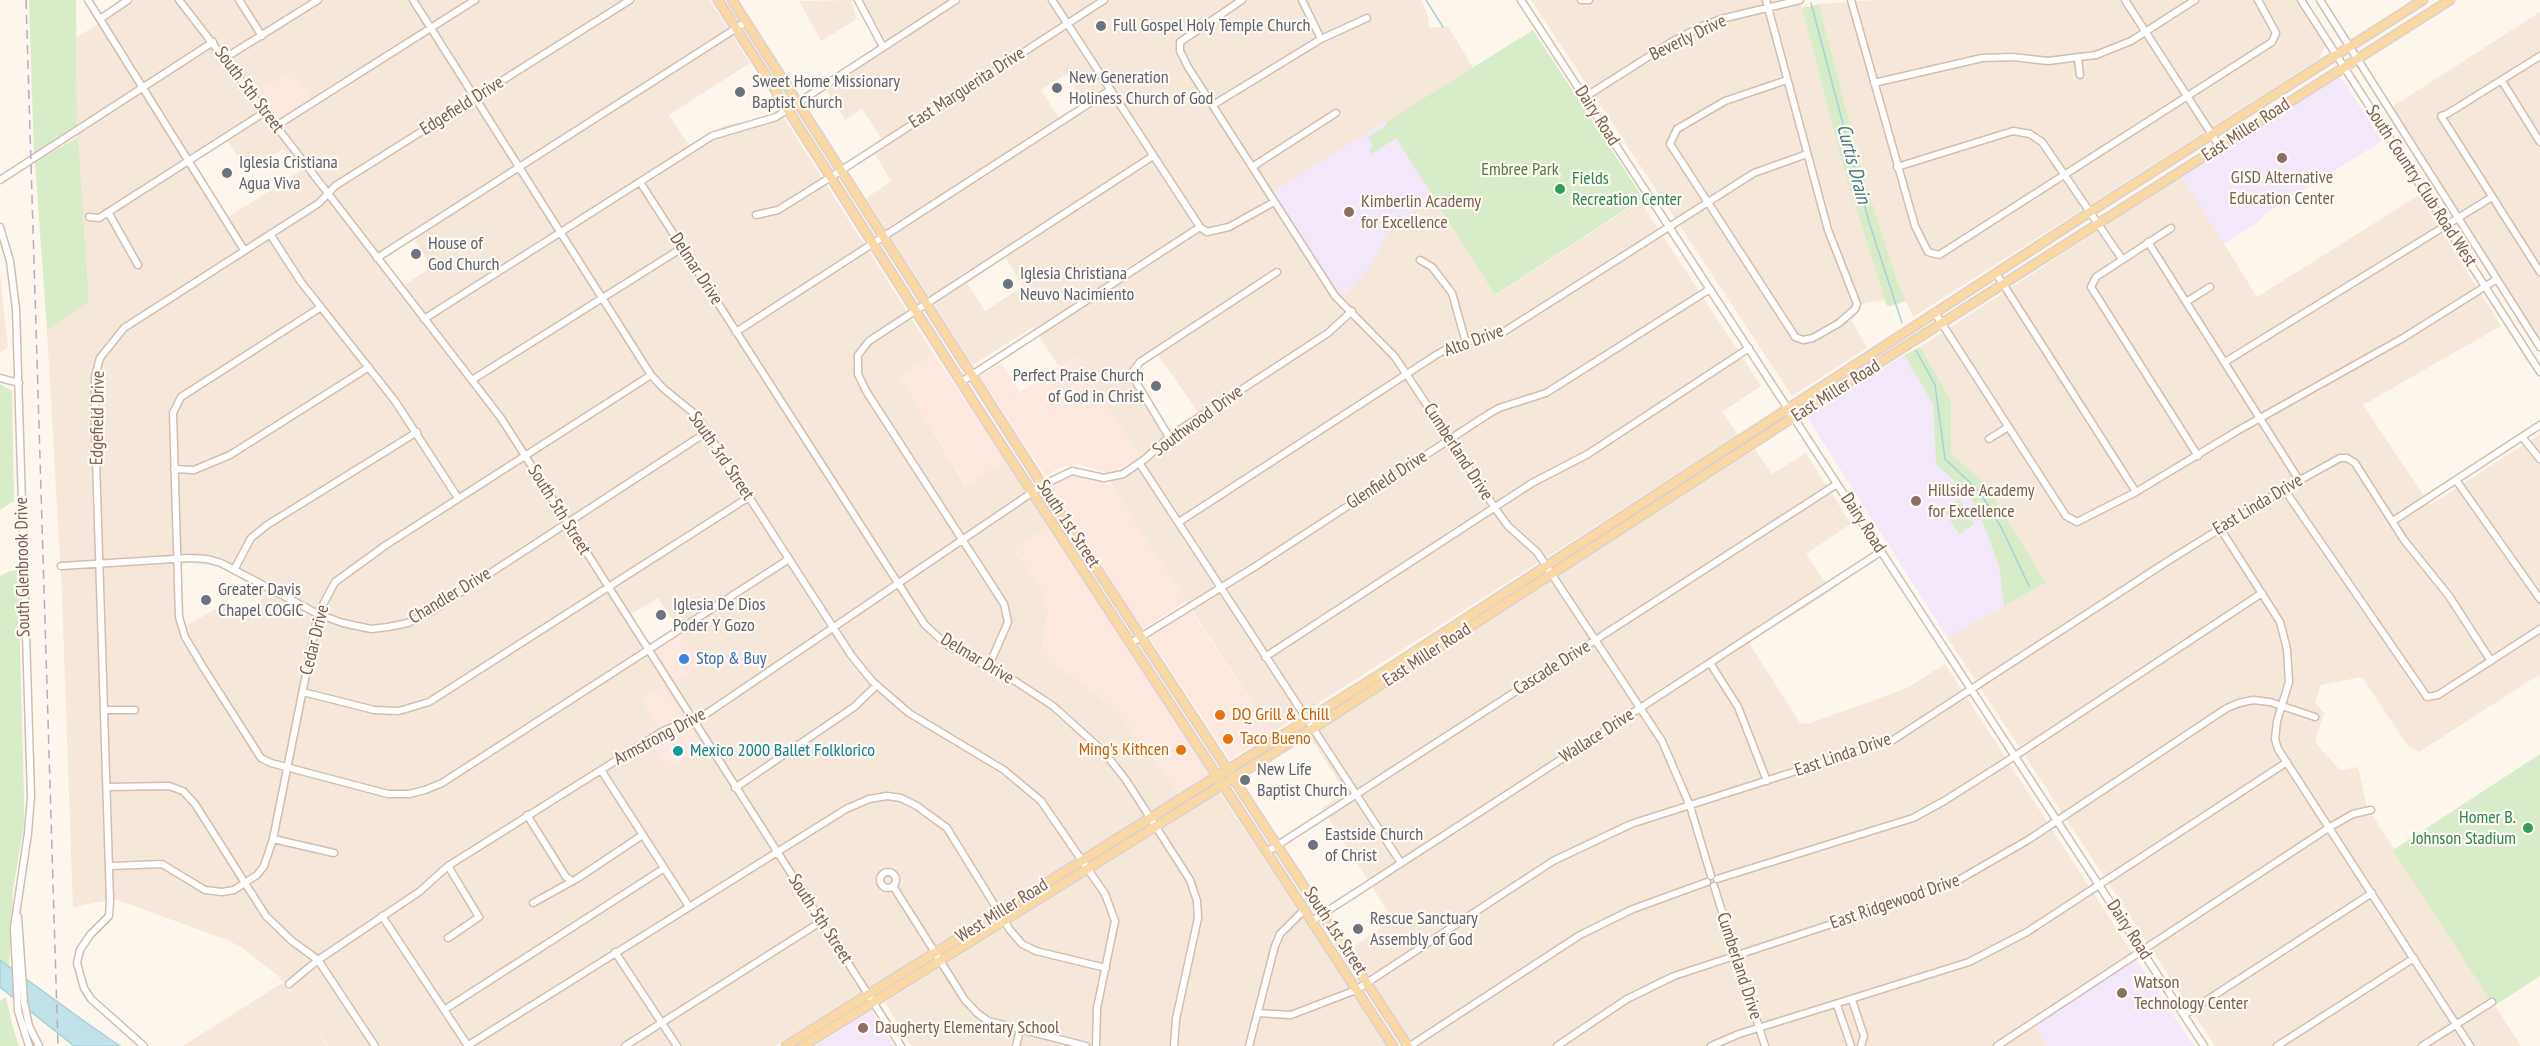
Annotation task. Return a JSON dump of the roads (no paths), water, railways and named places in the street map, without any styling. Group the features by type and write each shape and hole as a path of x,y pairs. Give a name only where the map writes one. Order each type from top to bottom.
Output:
{"main road":[{"name":"South 1st Street","path":"718,0 961,382 1393,1046"},
{"name":"South 1st Street","path":"732,0 926,305 1409,1046"},
{"name":"East Miller Road","path":"1231,773 1312,729 1430,647 1549,570 1672,484 2090,212 2423,0"},
{"name":"East Miller Road","path":"1549,570 1678,493 2450,0"},
{"path":"1672,484 1678,493"},
{"path":"1081,567 1092,560"},
{"name":"East Miller Road","path":"1221,780 1306,720 1430,647"},
{"path":"1181,719 1191,712"},
{"name":"West Miller Road","path":"803,1046 938,957 1221,780"},
{"name":"West Miller Road","path":"786,1046 872,999"}],"street":[{"path":"88,0 244,250"},
{"path":"100,19 128,0"},
{"name":"South 5th Street","path":"179,0 501,418 901,1046"},
{"path":"239,0 262,36"},
{"path":"225,58 318,0"},
{"name":"South 3rd Street","path":"413,0 651,375 696,416 833,628 877,685 909,712 971,748 1031,791 1041,801 1105,894 1115,921 1097,1008 1096,1046"},
{"path":"276,126 475,0"},
{"name":"Edgefield Drive","path":"144,1046 91,999 80,979 77,963 80,950 90,935 109,916 110,866 95,376 100,358 124,328 319,203 335,186 630,0"},
{"path":"858,0 883,46"},
{"path":"424,319 720,131 764,122 787,110 956,0"},
{"path":"1052,0 1200,227 1207,232 1229,227 1274,202"},
{"name":"East Marguerita Drive","path":"756,215 778,210 1104,0"},
{"name":"Cumberland Drive","path":"1242,0 1180,42 1180,51 1188,68 1335,296 1352,311 1407,374 1508,526 1531,545 1549,570 1662,741 1690,806 1765,1046"},
{"path":"1302,0 1321,39"},
{"name":"Dairy Road","path":"1521,0 2204,1046"},
{"path":"1581,0 1589,0"},
{"name":"Beverly Drive","path":"1585,97 1670,43 1700,27 1767,3 1800,0"},
{"path":"1851,0 1897,167 1923,244 1928,252 1939,255 2272,42 2276,33 2258,0"},
{"path":"2125,0 2220,147"},
{"path":"1874,83 1982,58 2012,57 2049,61 2078,59 2115,48 2195,0"},
{"name":"South Country Club Road West","path":"2301,0 2449,226 2540,372"},
{"name":"South Country Club Road West","path":"2320,0 2540,347"},
{"path":"1767,3 1828,230 1855,298 1855,309 1814,338 1803,340 1795,337 1672,149 1672,139 1677,129 1725,101 1787,80"},
{"path":"1213,105 1321,39 1367,18"},
{"path":"377,258 746,22"},
{"path":"0,180 213,42"},
{"path":"2540,56 2441,116 2540,272"},
{"path":"2078,59 2080,75"},
{"path":"2502,81 2540,142"},
{"path":"736,332 1110,90"},
{"path":"89,217 99,218 265,112"},
{"path":"1252,167 1336,113"},
{"path":"1897,167 2013,131 2030,134 2042,141 2122,259"},
{"name":"Alto Drive","path":"1179,522 1452,346 1505,331 1754,173 1808,154"},
{"path":"987,668 1005,631 1007,615 1004,604 866,391 858,374 858,355 862,348 916,311 1153,156"},
{"name":"Delmar Drive","path":"640,182 925,625 936,635 987,668 1015,681 1071,721 1104,752 1154,822 1190,880 1197,901 1197,918 1176,1019 1174,1046"},
{"path":"2225,362 2449,226 2492,197"},
{"path":"108,212 138,265"},
{"name":"South Glenbrook Drive","path":"0,227 14,283 19,383 31,796 17,908 20,1019 30,1046"},
{"path":"961,382 1200,227"},
{"path":"2171,228 2092,281 2091,287 2198,456"},
{"path":"270,234 278,250 417,432 458,498"},
{"path":"2148,242 2299,480"},
{"path":"472,380 682,248"},
{"path":"1420,260 1432,267 1452,293 1466,342"},
{"path":"1169,437 1133,377 1134,371 1140,362 1276,272"},
{"path":"1996,273 2136,492"},
{"path":"1935,312 2066,516 2077,522 2136,492 2403,338 2498,279"},
{"path":"2186,302 2210,287"},
{"name":"Glenfield Drive","path":"1131,643 1220,586 1256,566 1499,408 1546,393 1710,289"},
{"path":"321,307 181,397 173,413 179,617 185,637 261,758 388,794 409,794 425,790 442,783 789,560"},
{"name":"Southwood Drive","path":"1033,492 1068,472 1082,471 1108,478 1123,474 1140,464 1169,437 1328,333 1352,311"},
{"path":"1265,657 1551,472 1588,454 1749,348"},
{"path":"174,470 194,470 230,455 369,367"},
{"name":"Cedar Drive","path":"245,883 264,866 273,839 318,614 335,582 458,498 651,375"},
{"path":"0,378 19,383"},
{"path":"2491,661 2449,596 2404,540 2392,521 2540,425"},
{"path":"1989,439 2008,427"},
{"path":"234,570 251,538 267,525 417,432"},
{"name":"Chandler Drive","path":"61,566 207,559 234,570 318,614 343,623 371,629 408,623 432,611 707,432"},
{"path":"2522,436 2540,459"},
{"name":"East Linda Drive","path":"1258,1013 1291,1015 1356,990 1553,861 1631,824 1893,740 2220,528 2340,458 2347,458 2355,463 2392,521"},
{"path":"1140,464 1401,862"},
{"path":"2456,480 2540,599"},
{"name":"Cascade Drive","path":"1267,852 1837,484"},
{"path":"2284,489 2427,697 2438,695 2540,629"},
{"name":"Armstrong Drive","path":"289,984 318,960 418,892 448,866 663,731 706,714 1033,492"},
{"path":"303,692 374,710 399,711 429,702 749,497"},
{"path":"2220,528 2280,622 2287,649 2289,682 2275,739 2287,762 2470,1046"},
{"name":"Wallace Drive","path":"1312,921 1882,552"},
{"path":"1409,1046 1580,935 1633,909 1712,881 1913,818 2015,756 2262,593"},
{"path":"1710,663 1738,707 1767,781"},
{"path":"735,788 847,712 877,685"},
{"name":"East Ridgewood Drive","path":"1557,1046 1627,999 1674,976 1950,885 1981,870 2227,708 2253,700 2282,706 2315,717"},
{"path":"104,710 135,710"},
{"path":"1711,1046 1969,962 2027,932 2287,762"},
{"path":"601,770 641,836 688,905"},
{"path":"107,787 169,786 183,791 195,804 266,916 318,960 375,1046"},
{"path":"382,916 467,1046 688,905 859,803 887,796 901,798 917,806 947,828 1016,938 1029,947 1106,968"},
{"path":"1997,1046 2330,827 2354,814 2371,810"},
{"path":"527,815 560,868 571,880"},
{"path":"533,903 578,878 641,836"},
{"path":"273,839 334,853"},
{"path":"110,866 162,864 206,890 234,890 245,883"},
{"path":"448,866 479,917 448,938"},
{"path":"444,1010 663,869"},
{"path":"893,886 965,1000 977,1013 988,1021 1086,1046"},
{"path":"2184,1015 2372,893"},
{"path":"1249,1046 1280,934 1305,909"},
{"path":"625,1046 822,921"},
{"name":"South Glenbrook Drive","path":"18,949 29,1026 39,1046"},
{"path":"615,952 677,1046"},
{"path":"2277,1046 2414,958"},
{"path":"1852,1000 1864,1036 1861,1046"},
{"path":"2422,1046 2492,1002"},
{"path":"1837,1005 1851,1046"},
{"path":"1016,1046 1020,1030"}],"water":[{"path":"0,960 120,1046 74,1046 0,987"}],"waterway":[{"path":"1426,0 1443,27"},
{"name":"Curtis Drain","path":"1811,3 1869,222 1902,323"},
{"name":"Curtis Drain","path":"1916,350 1935,385 1945,459 1979,491 2002,529 2029,586"}],"railway":[{"path":"26,0 58,1046"}],"place":[{"name":"Full Gospel Holy Temple Church","path":"1101,26"},
{"name":"New Generation Holiness Church of God","path":"1057,88"},
{"name":"Sweet Home Missionary Baptist Church","path":"740,92"},
{"name":"GISD Alternative Education Center","path":"2282,158"},
{"name":"Iglesia Cristiana Agua Viva","path":"227,173"},
{"name":"Fields Recreation Center","path":"1560,189"},
{"name":"Kimberlin Academy for Excellence","path":"1349,212"},
{"name":"House of God Church","path":"416,254"},
{"name":"Iglesia Christiana Neuvo Nacimiento","path":"1008,284"},
{"name":"Perfect Praise Church of God in Christ","path":"1156,386"},
{"name":"Hillside Academy for Excellence","path":"1916,501"},
{"name":"Greater Davis Chapel COGIC","path":"206,600"},
{"name":"Iglesia De Dios Poder Y Gozo","path":"661,615"},
{"name":"Stop & Buy","path":"684,659"},
{"name":"DQ Grill & Chill","path":"1220,715"},
{"name":"Taco Bueno","path":"1228,739"},
{"name":"Ming's Kithcen","path":"1181,750"},
{"name":"Mexico 2000 Ballet Folklorico","path":"678,751"},
{"name":"New Life Baptist Church","path":"1245,780"},
{"name":"Homer B. Johnson Stadium","path":"2528,828"},
{"name":"Eastside Church of Christ","path":"1313,845"},
{"name":"Rescue Sanctuary Assembly of God","path":"1358,929"},
{"name":"Watson Technology Center","path":"2122,993"},
{"name":"Daugherty Elementary School","path":"863,1028"}],"park label":[{"name":"Embree Park","path":"1520,170"}]}
